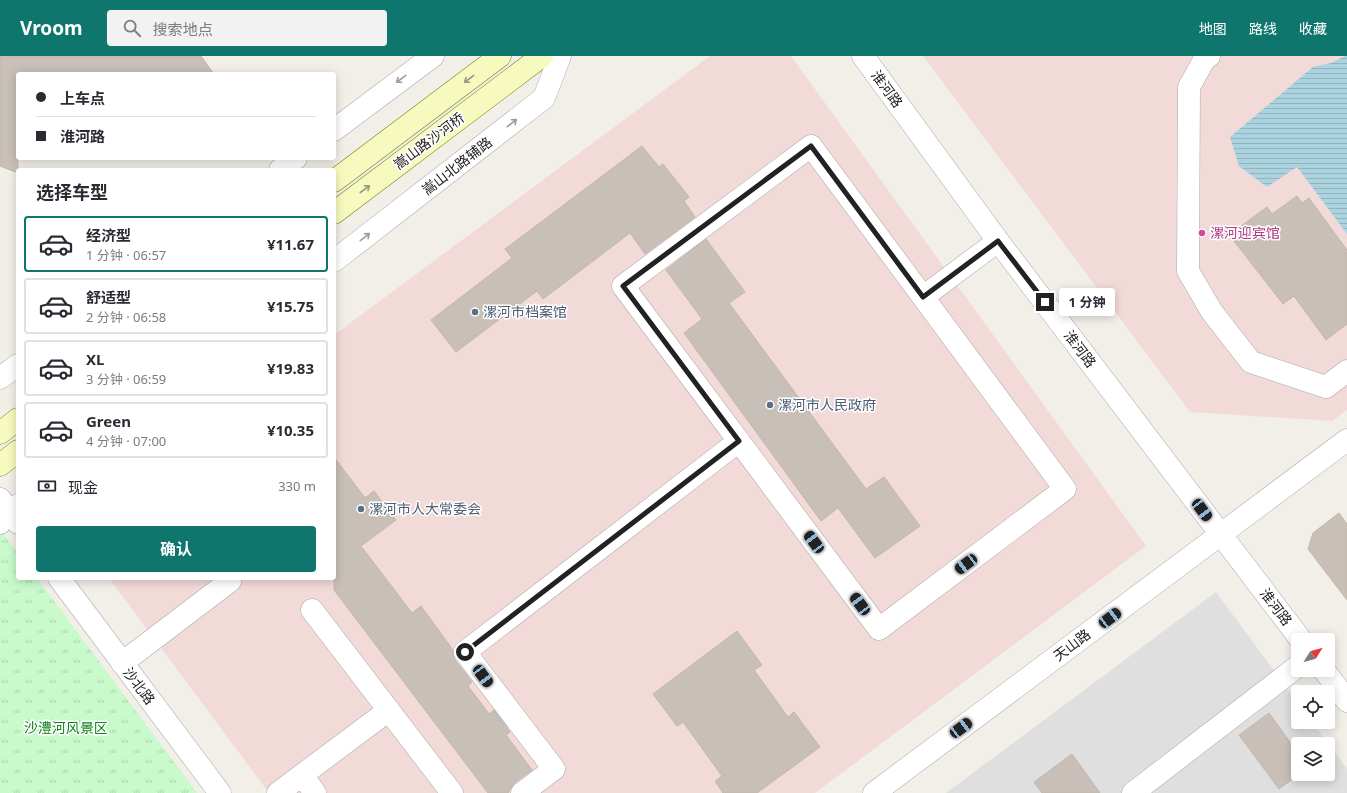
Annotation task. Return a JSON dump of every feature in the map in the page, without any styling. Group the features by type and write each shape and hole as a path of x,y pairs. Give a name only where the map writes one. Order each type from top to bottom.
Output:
{"main road":[{"name":"嵩山路沙河桥","path":"336,179 500,56"},
{"name":"嵩山路沙河桥","path":"336,211 542,56"},
{"path":"0,433 16,421"},
{"path":"0,465 16,453"}],"street":[{"path":"336,129 433,56"},
{"name":"嵩山北路辅路","path":"336,259 544,98 560,56"},
{"name":"淮河路","path":"863,56 998,241 1296,633"},
{"path":"1209,56 1204,60 1189,87 1188,272 1212,312 1251,362 1326,387 1347,371"},
{"path":"811,146 923,297 1065,489 879,629 623,286 811,146"},
{"path":"283,168 293,160"},
{"path":"923,297 998,241"},
{"path":"0,378 16,366"},
{"name":"天山路","path":"874,793 1347,440"},
{"path":"522,793 554,769 465,652 739,441"},
{"name":"沙北路","path":"60,580 220,793"},
{"path":"122,663 230,581"},
{"path":"312,610 452,793"},
{"path":"1132,793 1291,671"},
{"path":"1329,677 1347,701"},
{"path":"278,793 389,710"},
{"path":"302,775 315,793"}],"shaded area":[{"name":"漯河市人民政府","path":"710,56 791,56 1146,546 815,793 269,793 110,580 336,580 336,334"},
{"name":"漯河迎宾馆","path":"923,56 1347,56 1347,410 1332,421 1190,412"},
{"path":"1216,592 1291,694 1291,729 1317,729 1323,737 1291,737 1291,781 1335,781 1335,753 1347,769 1347,793 946,793"}],"green space":[{"name":"沙澧河风景区","path":"0,529 16,550 16,580 38,580 197,793 0,793"}],"water":[{"path":"1347,56 1347,234 1297,167 1267,187 1239,166 1230,137 1313,67 1331,63"}],"building":[{"path":"0,56 201,56 213,72 16,72 16,160 18,160 18,168 16,168 16,172 0,166"},
{"path":"642,146 659,167 663,164 689,197 684,201 695,217 645,254 630,233 543,299 537,291 456,352 431,320 512,258 505,249"},
{"path":"1297,196 1302,203 1309,198 1347,250 1347,324 1326,340 1294,296 1283,304 1234,241 1245,232 1241,226 1267,207 1272,214"},
{"name":"漯河市人民政府","path":"706,239 745,292 729,303 866,489 884,477 920,526 875,558 838,508 821,521 684,333 702,319 666,270"},
{"path":"336,460 365,498 374,491 396,520 361,546 412,613 421,606 453,650 455,660 472,682 468,686 489,714 494,710 510,732 506,735 532,770 514,783 508,793 488,793 334,590 334,580 336,580"},
{"path":"1339,513 1347,524 1347,600 1308,549 1313,533"},
{"path":"737,631 762,665 754,670 788,717 794,712 820,747 757,793 723,793 715,781 722,776 683,722 677,726 653,694"},
{"path":"1269,713 1291,743 1291,780 1279,789 1239,735"},
{"path":"1072,754 1100,793 1042,793 1034,782"}],"place":[{"name":"漯河迎宾馆","path":"1202,233"},
{"name":"漯河市档案馆","path":"475,312"},
{"name":"漯河市人民政府","path":"770,405"},
{"name":"漯河市人大常委会","path":"361,509"}],"route":[{"path":"465,652 739,441 623,286 811,146 923,297 998,241 1045,302"}]}
